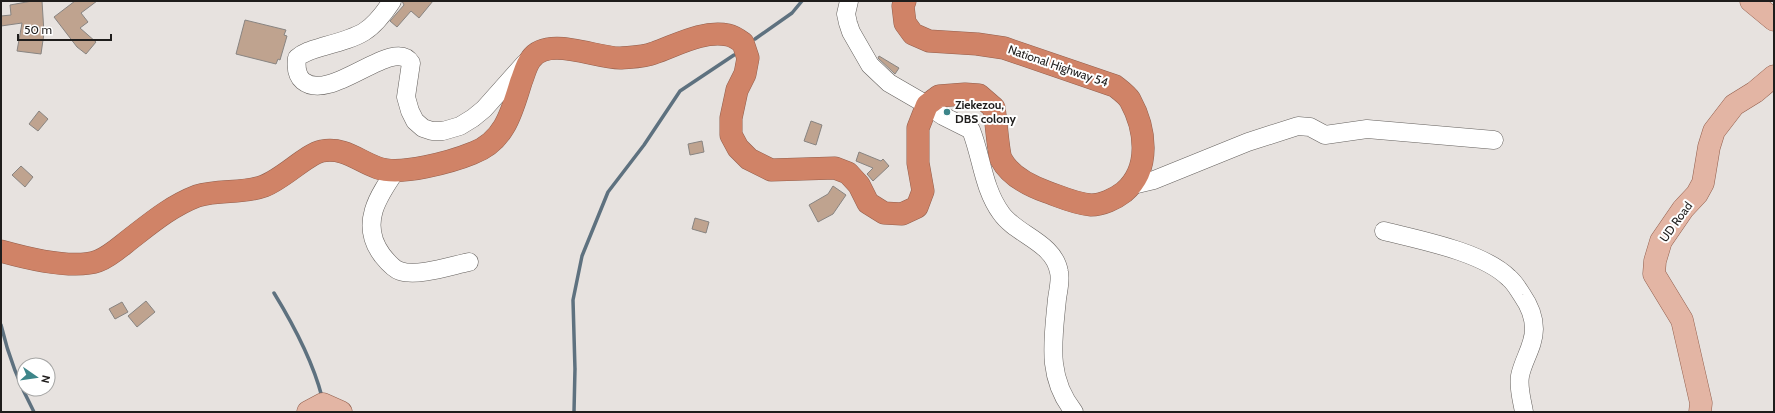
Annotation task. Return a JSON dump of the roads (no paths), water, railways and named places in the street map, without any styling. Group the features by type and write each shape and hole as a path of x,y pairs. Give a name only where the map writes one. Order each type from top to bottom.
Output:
{"highway":[{"name":"National Highway 54","path":"905,1 905,23 913,34 929,41 978,44 1004,48 1115,86 1130,99 1139,120 1143,141 1142,165 1132,184 1115,199 1092,205 1075,202 1036,188 1012,174 1001,158 994,108 979,95 965,94 939,96 927,105"},
{"path":"1,251 27,258 53,262 78,264 98,261 172,208 198,196 220,191 249,190 264,186 281,178 320,151 336,150 349,153 380,169 432,166 455,160 476,152 491,142 504,130 513,110 531,58 543,50 555,48 571,49 598,56 618,58 652,54 695,37 718,34 729,35 743,42 748,58 745,74 738,90 731,118 731,135 738,148 749,159 771,170 835,168 848,173 859,185 868,203 884,213 902,214 917,207 923,191 918,163 918,128 927,105"}],"main road":[{"path":"1751,1 1774,20"},
{"name":"UD Road","path":"1700,412 1702,403 1682,320 1654,274 1655,261 1661,241 1684,209 1698,194 1703,183 1709,147 1714,131 1734,105 1756,92 1774,76"},
{"path":"308,412 323,404 341,412"}],"street":[{"path":"392,1 375,25 350,40 304,52 297,58 296,67 300,78 308,84 318,87 331,84 386,59 402,57 408,59 411,63 406,97 410,111 415,121 423,128 432,131 444,131 460,126 484,109 512,79 520,67 531,58"},
{"path":"849,1 846,14 848,23 851,32 870,65 889,83 927,105 942,116 971,130 977,145 981,168 989,192 1001,213 1014,226 1045,248 1054,258 1059,272 1053,345 1054,370 1059,388 1074,412"},
{"path":"1132,184 1154,180 1248,142 1298,126 1310,128 1325,135 1367,129 1494,140"},
{"path":"397,169 381,190 372,212 371,230 376,247 385,260 399,271 415,273 469,262"},
{"path":"1384,231 1442,245 1468,255 1488,264 1505,275 1515,285 1532,314 1534,329 1532,342 1519,385 1524,412"}],"waterway":[{"path":"755,39 792,13 802,1"},
{"path":"575,370 573,300 582,256 608,192 644,145 680,91 734,55"},
{"path":"274,293 302,344 322,397"},
{"path":"1,325 14,369 34,412"},
{"path":"574,412 575,368"}],"place":[{"name":"Ziekezou, DBS colony","path":"947,112"}]}
